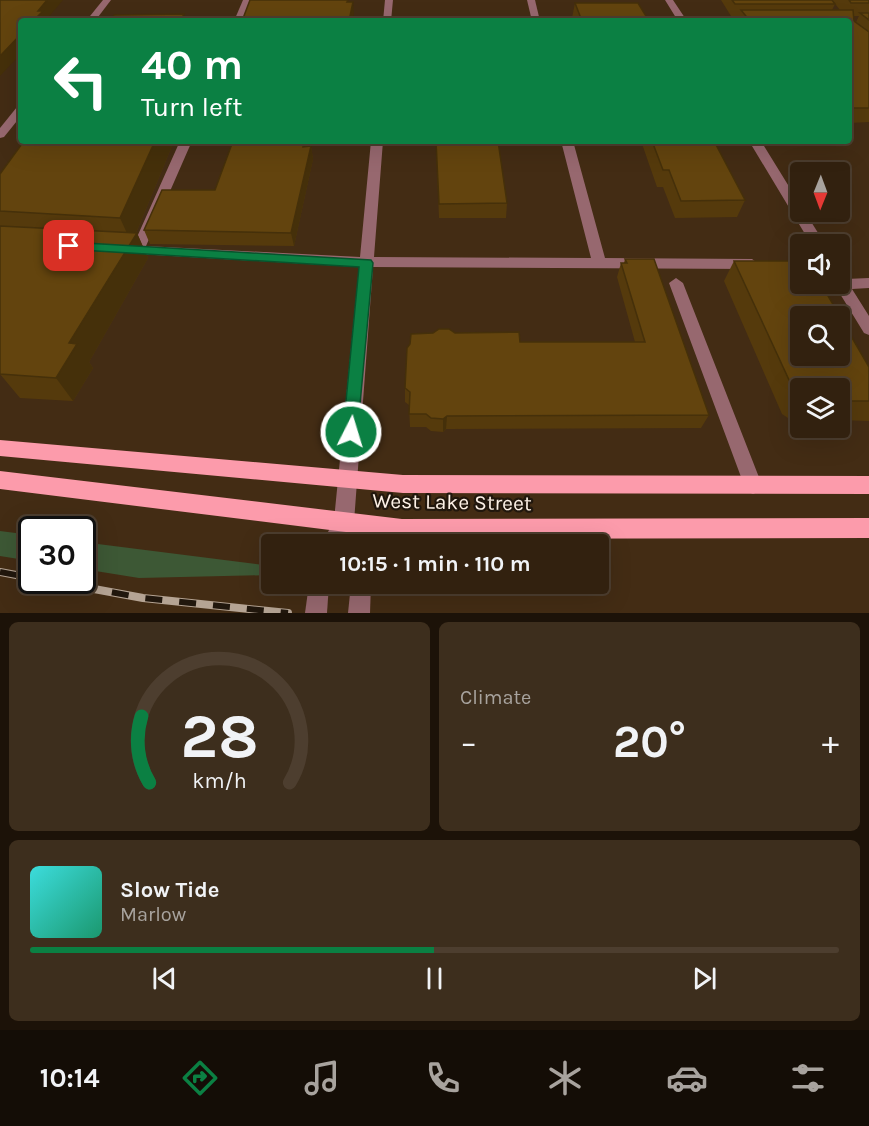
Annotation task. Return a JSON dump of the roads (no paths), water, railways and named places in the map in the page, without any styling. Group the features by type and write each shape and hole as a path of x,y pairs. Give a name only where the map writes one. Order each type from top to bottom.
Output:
{"main road":[{"name":"West Lake Street","path":"0,448 403,484 869,485"},
{"name":"West Lake Street","path":"0,480 402,529 869,528"}],"street":[{"path":"92,18 107,0"},
{"path":"239,18 248,0"},
{"path":"387,18 389,0"},
{"path":"531,0 535,18"},
{"path":"669,0 680,18"},
{"path":"0,135 18,113"},
{"path":"138,250 185,144"},
{"path":"337,534 344,522 377,144"},
{"path":"568,144 599,264"},
{"path":"757,144 812,234"},
{"path":"115,249 366,263 770,264"},
{"path":"676,283 753,485"},
{"path":"850,283 869,284"},
{"path":"848,294 869,328"},
{"path":"344,522 349,534"},
{"path":"316,613 318,594"},
{"path":"359,613 360,594"}],"railway":[{"path":"0,572 18,575"},
{"path":"96,589 143,598 288,613"}]}
